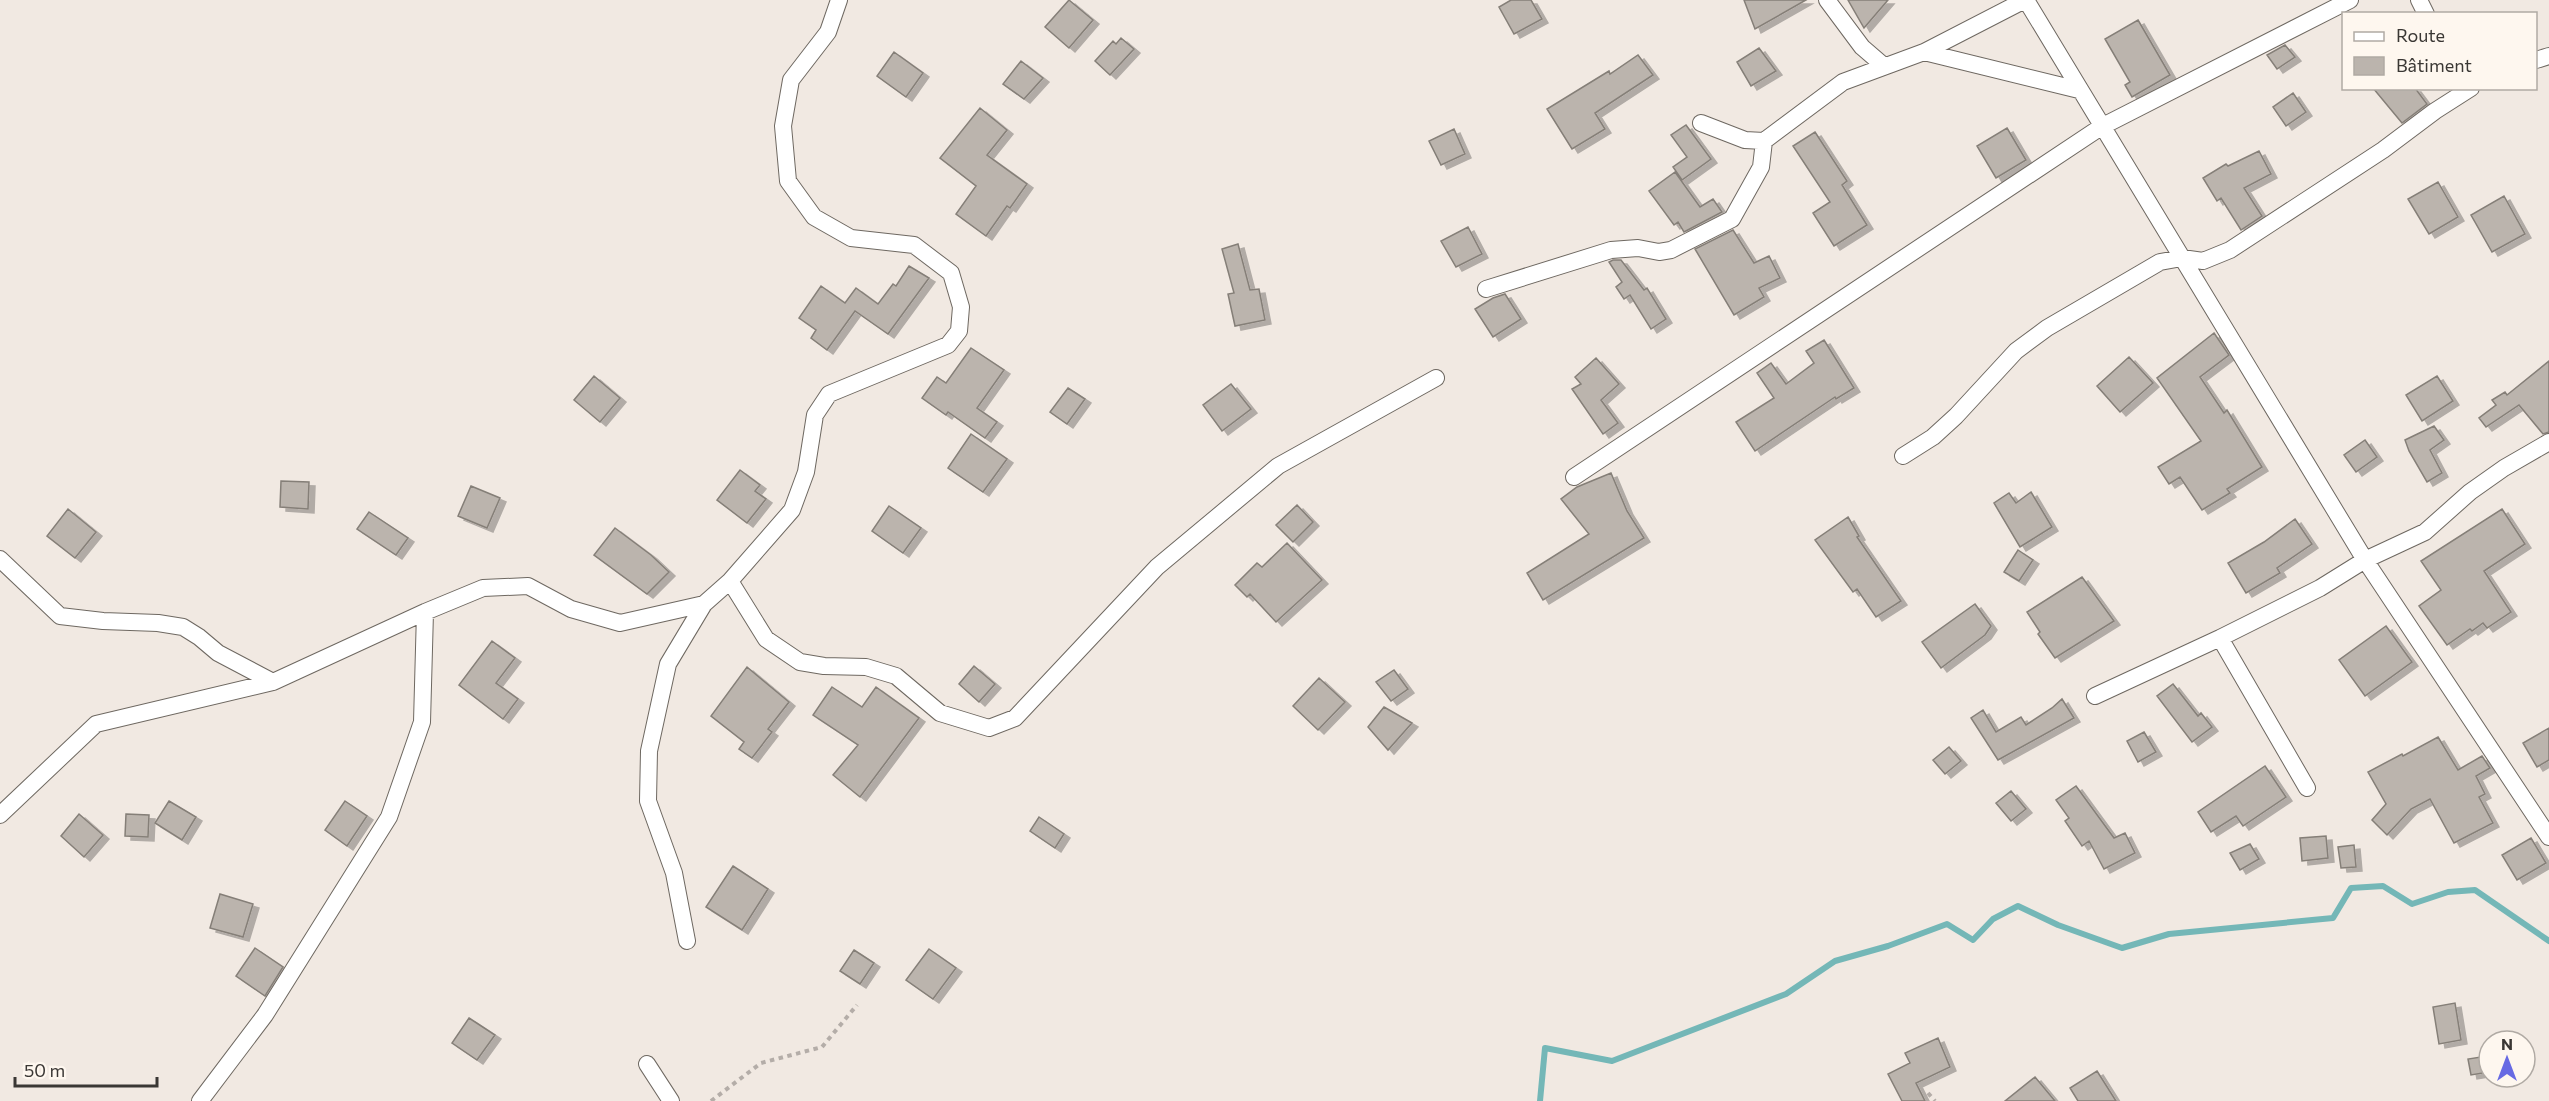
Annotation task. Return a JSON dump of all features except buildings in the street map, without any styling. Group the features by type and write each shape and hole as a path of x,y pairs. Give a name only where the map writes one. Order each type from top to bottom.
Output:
{"street":[{"path":"687,941 674,873 648,801 649,751 668,663 704,604 730,581 792,510 806,472 815,415 829,394 948,345 959,331 961,307 951,273 914,245 851,238 832,228 814,217 788,181 783,126 791,80 828,32 839,0"},
{"path":"1827,0 1862,47 1884,66"},
{"path":"1701,123 1745,140 1764,141 1843,82 1924,52 2025,0 2365,560 2549,837"},
{"path":"1574,477 2101,127 2350,0"},
{"path":"1924,52 2079,90"},
{"path":"1903,456 1933,437 1956,416 2016,351 2047,328 2160,262 2182,258 2203,261 2230,250 2382,150 2466,90"},
{"path":"1486,289 1611,250 1638,248 1659,252 1671,250 1732,219 1761,167 1764,141"},
{"path":"730,581 766,639 800,662 824,666 866,667 896,676 940,713 989,728 1004,724 1015,718 1157,567 1278,466 1436,378"},
{"path":"2095,696 2220,638 2320,588 2365,560 2425,532 2470,492 2504,468 2549,442"},
{"path":"0,560 60,616 103,621 158,622 183,627 218,653 273,682"},
{"path":"0,815 96,724 273,682 483,588 528,586 571,609 620,624 704,604"},
{"path":"200,1101 265,1015 390,817 422,722 425,612"},
{"path":"2220,638 2307,788"},
{"path":"647,1064 671,1101"}],"path":[{"path":"711,1101 761,1063 822,1047 857,1005"},
{"path":"1928,1093 1935,1101"}],"waterway":[{"path":"1540,1101 1545,1048 1612,1061 1786,994 1835,961 1888,946 1947,924 1973,940 1993,919 2018,906 2058,925 2122,948 2169,934 2333,918 2351,888 2383,886 2412,904 2448,892 2475,890 2549,941"}]}
